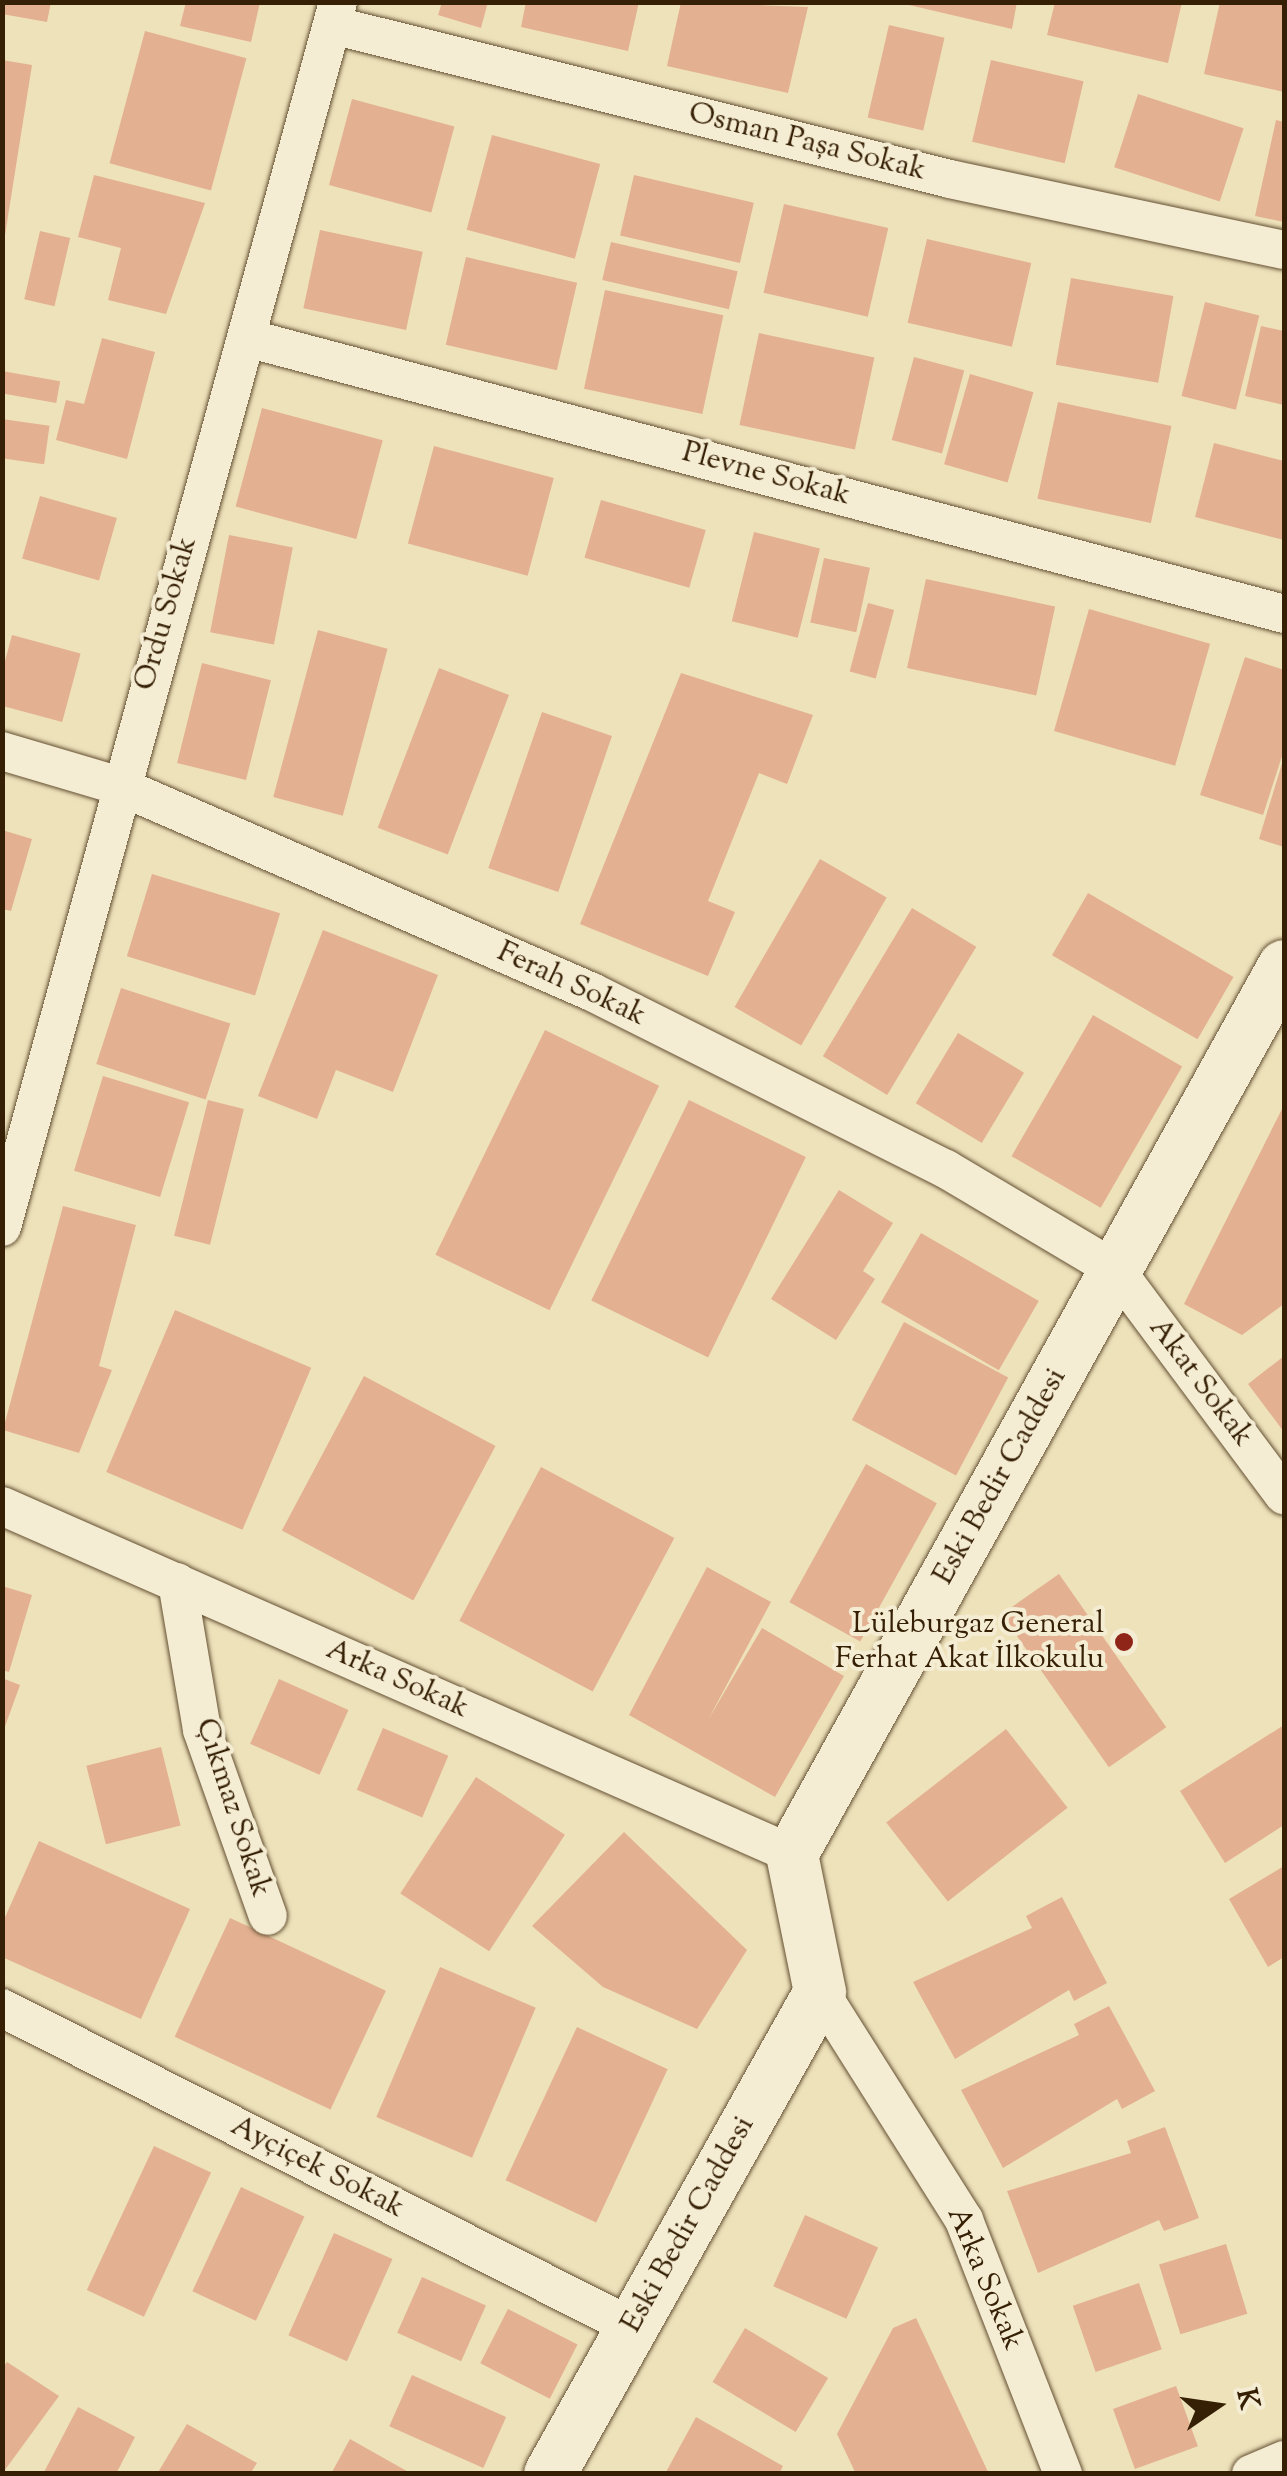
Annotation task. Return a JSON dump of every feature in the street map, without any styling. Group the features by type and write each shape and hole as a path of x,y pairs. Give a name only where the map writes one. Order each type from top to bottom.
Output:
{"main road":[{"name":"Eski Bedir Caddesi","path":"792,1854 1284,966"},
{"path":"792,1854 820,1992"},
{"name":"Eski Bedir Caddesi","path":"550,2474 820,1992"}],"street":[{"name":"Osman Paşa Sokak","path":"335,14 950,178 1284,250"},
{"name":"Ordu Sokak","path":"2,1227 116,784 248,338 335,14"},
{"name":"Plevne Sokak","path":"248,338 1284,614"},
{"name":"Ferah Sokak","path":"2,750 116,784 592,992 946,1169 1116,1270"},
{"name":"Akat Sokak","path":"1116,1270 1284,1495"},
{"name":"Arka Sokak","path":"2,1506 792,1854"},
{"name":"Çıkmaz Sokak","path":"177,1582 202,1730 268,1916"},
{"name":"Arka Sokak","path":"820,1992 964,2220 1063,2474"},
{"name":"Ayçiçek Sokak","path":"2,2008 632,2327"},
{"path":"1251,2474 1284,2460"}],"building":[{"path":"2,2 51,2 47,22 2,14"},
{"path":"186,2 260,2 251,42 180,26"},
{"path":"442,2 488,2 481,28 438,15"},
{"path":"526,2 639,2 628,51 521,27"},
{"path":"681,2 808,7 788,93 667,66"},
{"path":"896,2 1017,2 1012,29"},
{"path":"1055,2 1182,2 1168,63 1047,35"},
{"path":"1220,2 1284,2 1284,92 1204,74"},
{"path":"889,25 945,38 923,130 868,118"},
{"path":"145,31 246,58 211,191 110,163"},
{"path":"2,60 32,65 5,235 2,235"},
{"path":"991,60 1084,81 1065,163 972,142"},
{"path":"1138,94 1244,128 1220,202 1114,167"},
{"path":"352,99 454,126 431,212 329,185"},
{"path":"1276,120 1284,122 1284,222 1255,216"},
{"path":"492,135 600,164 575,259 467,230"},
{"path":"94,175 205,203 166,314 108,300 121,248 78,237"},
{"path":"634,175 754,203 740,263 620,235"},
{"path":"784,204 888,228 868,317 764,293"},
{"path":"320,230 423,252 406,330 303,308"},
{"path":"40,231 70,238 54,306 24,299"},
{"path":"927,239 1031,263 1012,347 908,323"},
{"path":"611,242 738,271 729,309 602,280"},
{"path":"466,257 577,283 557,370 446,345"},
{"path":"1071,278 1173,296 1158,383 1056,365"},
{"path":"605,290 723,315 702,414 584,389"},
{"path":"1205,302 1259,316 1236,410 1182,396"},
{"path":"1261,326 1284,331 1284,405 1245,396"},
{"path":"759,333 874,358 855,449 739,425"},
{"path":"102,338 155,352 127,459 56,440 66,400 84,404"},
{"path":"914,357 964,370 942,454 892,440"},
{"path":"2,371 60,381 56,403 2,393"},
{"path":"970,374 1033,392 1008,483 944,464"},
{"path":"1058,402 1171,426 1151,523 1037,499"},
{"path":"262,408 383,440 356,539 236,507"},
{"path":"2,419 50,426 44,464 2,458"},
{"path":"1214,443 1284,461 1284,540 1195,517"},
{"path":"434,446 554,478 528,576 408,544"},
{"path":"40,496 117,518 99,581 22,558"},
{"path":"601,500 706,530 689,588 584,558"},
{"path":"754,532 820,548 798,638 732,621"},
{"path":"229,535 293,547 274,645 210,632"},
{"path":"824,558 870,568 856,632 810,623"},
{"path":"926,579 1055,606 1036,695 907,668"},
{"path":"868,603 894,610 876,679 850,672"},
{"path":"1089,609 1210,644 1175,766 1054,731"},
{"path":"318,630 388,649 343,816 273,797"},
{"path":"12,635 81,653 62,722 2,706 2,672"},
{"path":"1245,657 1284,670 1284,750 1263,815 1200,795"},
{"path":"202,663 271,680 246,780 177,763"},
{"path":"439,668 509,695 448,855 378,828"},
{"path":"681,673 813,715 787,784 759,773 708,901 735,912 708,976 580,924"},
{"path":"542,712 612,736 558,892 488,868"},
{"path":"1284,757 1284,847 1259,839"},
{"path":"2,830 32,839 11,911 2,909"},
{"path":"820,859 887,898 801,1046 734,1007"},
{"path":"152,874 280,913 255,995 127,956"},
{"path":"1088,893 1233,977 1197,1039 1052,955"},
{"path":"912,908 976,947 887,1095 823,1056"},
{"path":"323,930 438,975 393,1092 336,1070 317,1119 258,1096"},
{"path":"121,988 230,1024 206,1100 96,1064"},
{"path":"1093,1015 1182,1066 1101,1208 1012,1156"},
{"path":"545,1030 659,1086 550,1310 435,1255"},
{"path":"958,1033 1024,1073 982,1143 916,1103"},
{"path":"103,1076 189,1102 160,1197 74,1171"},
{"path":"208,1100 244,1109 210,1245 174,1236"},
{"path":"689,1100 806,1157 708,1357 591,1300"},
{"path":"1284,1105 1284,1304 1242,1335 1184,1304"},
{"path":"839,1190 893,1223 863,1271 875,1279 836,1340 771,1299"},
{"path":"63,1206 136,1225 99,1366 112,1370 79,1453 3,1430"},
{"path":"921,1233 1039,1301 999,1370 881,1302"},
{"path":"175,1310 311,1368 242,1530 106,1472"},
{"path":"904,1322 1008,1377 956,1475 852,1420"},
{"path":"1284,1356 1284,1432 1248,1384"},
{"path":"364,1376 496,1446 413,1600 282,1531"},
{"path":"866,1464 937,1503 860,1641 789,1602"},
{"path":"541,1467 674,1538 593,1692 459,1621"},
{"path":"707,1567 771,1602 708,1720 762,1628 844,1676 775,1797 629,1715"},
{"path":"1059,1574 1166,1727 1109,1767 1002,1614"},
{"path":"2,1586 32,1595 9,1672 2,1670"},
{"path":"2,1678 20,1685 3,1732 2,1732"},
{"path":"279,1679 348,1710 320,1775 250,1744"},
{"path":"1284,1725 1284,1825 1225,1863 1180,1791"},
{"path":"383,1728 448,1756 422,1817 357,1790"},
{"path":"1006,1729 1068,1808 948,1901 886,1823"},
{"path":"161,1747 181,1826 106,1844 86,1766"},
{"path":"476,1777 565,1835 489,1951 400,1894"},
{"path":"624,1832 747,1950 697,2029 603,1987 532,1926"},
{"path":"39,1841 190,1909 141,2019 2,1957 2,1924"},
{"path":"1284,1866 1284,1957 1268,1967 1229,1899"},
{"path":"1062,1897 1107,1983 1074,2001 1069,1990 955,2059 913,1982 1032,1928 1026,1916"},
{"path":"230,1918 386,1991 331,2109 175,2037"},
{"path":"440,1967 536,2008 472,2158 376,2117"},
{"path":"1109,2006 1155,2091 1122,2109 1117,2099 1003,2168 961,2090 1079,2035 1074,2024"},
{"path":"577,2027 668,2069 596,2222 506,2180"},
{"path":"1165,2127 1199,2218 1164,2231 1159,2220 1038,2273 1007,2191 1131,2153 1127,2141"},
{"path":"154,2146 211,2173 144,2317 87,2290"},
{"path":"241,2187 304,2217 256,2321 192,2291"},
{"path":"805,2215 878,2248 846,2319 773,2286"},
{"path":"334,2233 392,2259 347,2361 288,2335"},
{"path":"1226,2244 1247,2314 1180,2334 1159,2264"},
{"path":"422,2277 486,2305 461,2361 397,2333"},
{"path":"1139,2283 1162,2349 1096,2372 1073,2306"},
{"path":"508,2309 577,2344 550,2399 480,2363"},
{"path":"916,2318 989,2474 856,2474 837,2434 893,2328"},
{"path":"745,2328 828,2378 796,2432 713,2382"},
{"path":"7,2362 59,2396 2,2474 2,2369"},
{"path":"412,2375 506,2417 483,2468 389,2426"},
{"path":"1176,2386 1198,2446 1135,2469 1113,2409"},
{"path":"78,2407 135,2437 116,2474 43,2474"},
{"path":"696,2417 783,2466 779,2474 666,2472"},
{"path":"187,2424 257,2463 250,2474 157,2474"},
{"path":"350,2439 412,2474 331,2474"}],"place":[{"name":"Lüleburgaz General Ferhat Akat İlkokulu","path":"1124,1642"}]}
